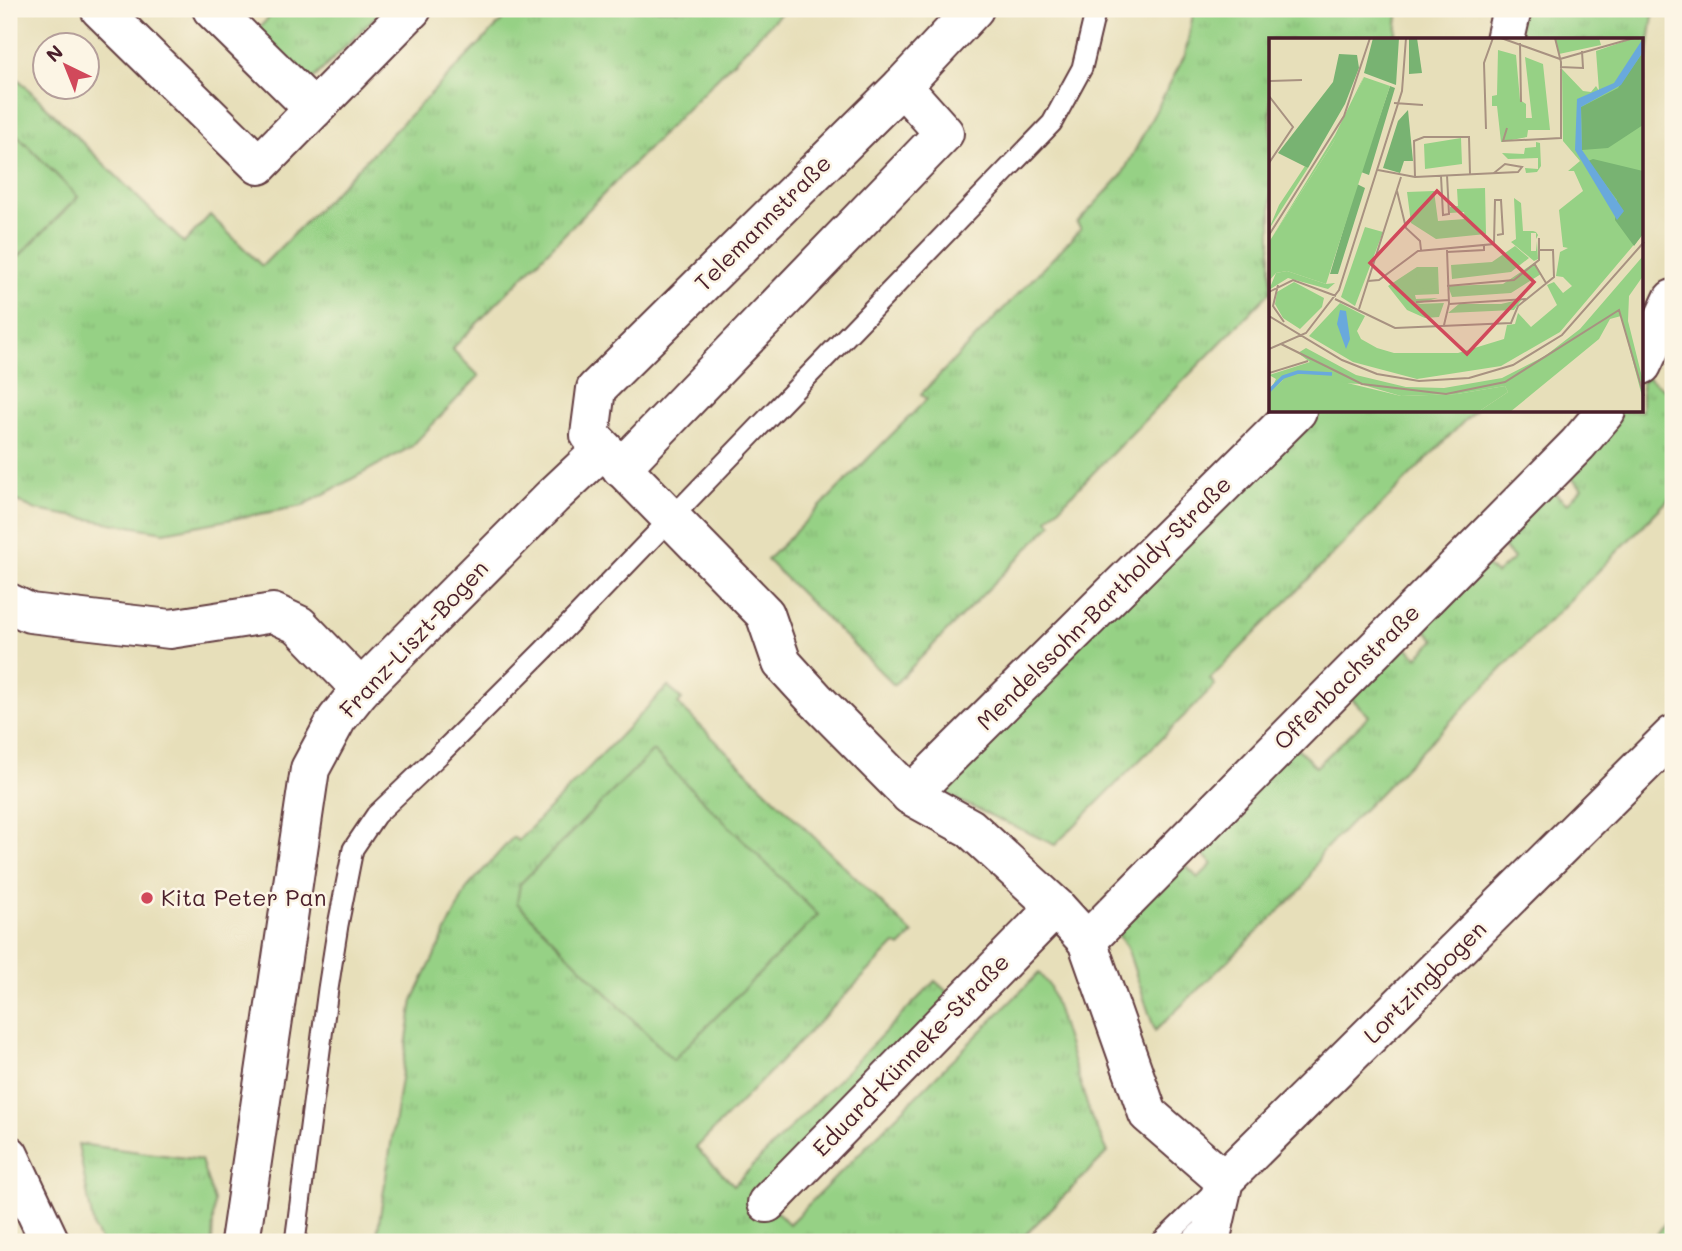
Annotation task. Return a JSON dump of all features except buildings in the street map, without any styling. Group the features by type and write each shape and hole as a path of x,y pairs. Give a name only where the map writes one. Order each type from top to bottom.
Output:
{"street":[{"path":"100,9 259,165 412,9"},
{"path":"212,9 314,109"},
{"name":"Telemannstraße","path":"612,459 590,435 596,389 902,86 974,9"},
{"path":"1505,38 1512,9"},
{"name":"Franz-Liszt-Bogen","path":"240,1242 310,769 337,719 361,689 522,526 612,459 944,133 902,86"},
{"path":"1644,361 1673,299"},
{"name":"Mendelssohn-Bartholdy-Straße","path":"910,795 1295,413"},
{"name":"Offenbachstraße","path":"1087,941 1578,444 1604,413"},
{"path":"612,459 765,614 782,663 910,795 970,828 1056,907 1087,941 1148,1114 1224,1180 1212,1233 1202,1242"},
{"path":"9,603 30,613 170,629 273,613 299,625 361,689"},
{"name":"Lortzingbogen","path":"1224,1180 1673,735"},
{"name":"Eduard-Künneke-Straße","path":"766,1203 1056,907"},
{"path":"9,1155 50,1242"}],"lane":[{"path":"295,1242 328,989 354,849 376,814 534,661 1052,123 1082,68 1096,9"},
{"path":"1161,1242 1224,1180"}],"green space":[{"path":"277,9 383,9 309,83 255,32"},
{"path":"491,9 785,9 452,349 479,376 411,447 302,506 164,532 36,510 9,497 9,266 78,197 9,127 9,70 32,93 32,102 41,102 184,243 210,215 262,266 502,21"},
{"path":"1194,9 1399,9 1395,38 1269,38 1269,293 1048,519 1052,524 894,685 767,560 927,399 921,394 1081,229 1077,223 1122,175 1185,55"},
{"path":"1512,9 1654,9 1644,76 1644,38 1505,38"},
{"path":"9,127 78,197 9,266"},
{"path":"1647,377 1667,391 1673,383 1673,495 1322,852 1304,887 1155,1031 1126,945 1113,930 1180,860 1198,878 1212,864 1195,846 1295,746 1316,767 1369,716 1346,693 1399,639 1417,657 1435,640 1417,621 1479,558 1496,574 1514,558 1496,540 1548,487 1567,504 1582,488 1565,471 1616,413 1644,413 1644,381"},
{"path":"1295,413 1472,413 1210,679 1215,685 1055,845 957,800 925,781"},
{"path":"668,686 682,700 678,704 913,934 900,947 895,944 696,1148 734,1185 935,981 952,996 775,1210 789,1224 1039,973 1050,987 1091,1117 1108,1152 1018,1242 376,1242 413,1000 467,888 513,837 518,841"},
{"path":"653,751 818,915 673,1060 517,903 520,884"},
{"path":"78,1144 201,1160 214,1201 212,1242 101,1242 94,1229"},
{"path":"1673,1211 1673,1242 1652,1242"}],"place":[{"name":"Kita Peter Pan","path":"147,898"}]}
